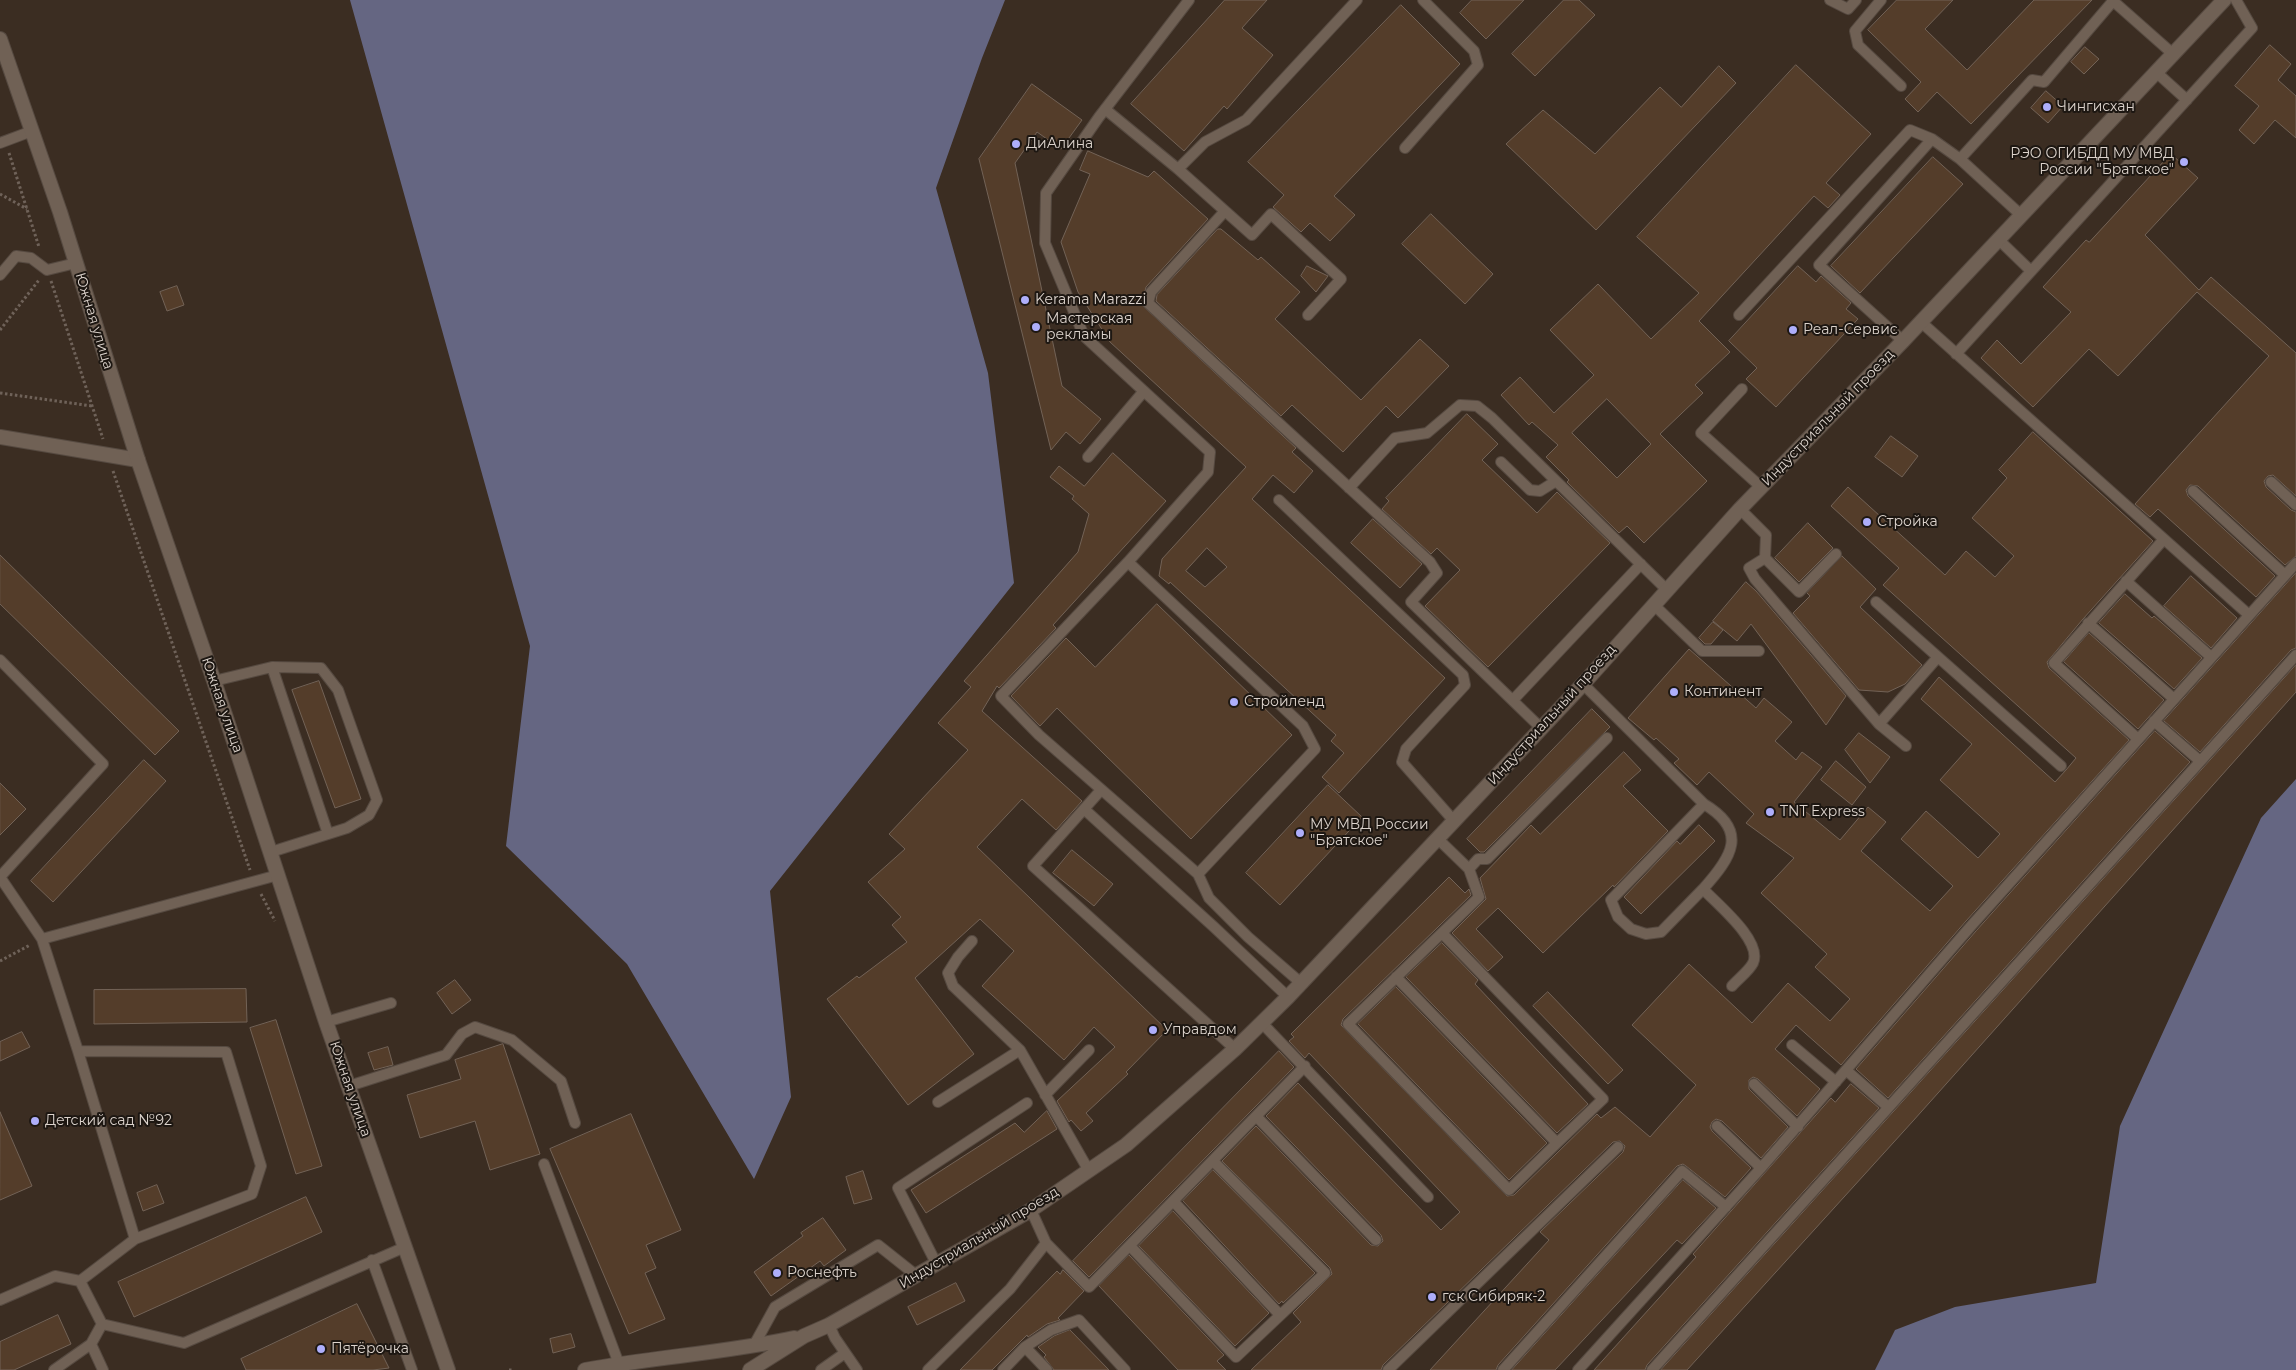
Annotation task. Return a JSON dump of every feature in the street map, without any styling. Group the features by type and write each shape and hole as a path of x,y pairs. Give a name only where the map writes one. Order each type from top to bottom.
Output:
{"street":[{"name":"Индустриальный проезд","path":"804,1336 829,1325 1031,1210 1126,1145 1235,1049 1288,997 1583,684 1666,589 1740,509 2022,216 2224,0"},
{"name":"Южная улица","path":"0,39 3,59 32,131 138,460 214,681 326,1022 448,1370"},
{"path":"0,437 138,460"},
{"path":"585,1370 753,1347 804,1336"},
{"path":"750,1370 804,1336"}],"lane":[{"path":"1189,0 1105,109 1046,193 1045,243 1084,336 1210,452 1208,472 1128,562 1001,696 1039,735 1198,874 1209,898 1214,927"},
{"path":"1178,169 1206,142 1246,120 1357,0"},
{"path":"1405,148 1478,65 1474,51 1424,0"},
{"path":"1830,0 1848,9 1856,0"},
{"path":"1881,0 1855,31 1858,45 1902,86"},
{"path":"1956,354 2252,28 2236,0"},
{"path":"1960,159 2032,80 2044,82 2113,1 2173,54"},
{"path":"2156,72 2187,100"},
{"path":"1105,109 1178,169 1252,235 1271,214 1341,279 1308,316"},
{"path":"1739,316 1910,130 1932,139 1960,159 2022,216"},
{"path":"2,142 32,131"},
{"path":"1903,341 1819,265 1932,139"},
{"path":"1225,211 1151,292 1148,303 1430,562 1437,573 1411,602 1541,728"},
{"path":"1998,240 2031,271"},
{"path":"0,274 16,256 31,258 47,270 76,263"},
{"path":"1921,322 2249,615"},
{"path":"1742,389 1701,433 1761,487"},
{"path":"1088,457 1144,391"},
{"path":"1349,488 1395,438 1427,433 1460,405 1476,406 1492,418 1666,589"},
{"path":"1501,462 1530,490 1540,491 1556,481"},
{"path":"2271,482 2296,505"},
{"path":"2193,492 2284,575"},
{"path":"1279,500 1463,675 1465,685 1406,749 1402,762 1454,821"},
{"path":"1740,509 1766,535 1765,558 1799,592 1836,554"},
{"path":"2138,739 2054,663 2164,539"},
{"path":"1765,558 1749,568 1755,579 1879,724 1906,746"},
{"path":"1128,562 1303,726 1315,749 1198,874"},
{"path":"1578,1370 1798,1127 1977,918 2296,563"},
{"path":"1513,700 1640,564"},
{"path":"2126,581 2211,657"},
{"path":"1876,602 2060,766"},
{"path":"1653,604 1702,651 1759,651"},
{"path":"2088,624 2174,699"},
{"path":"1652,1370 2296,655"},
{"path":"1879,724 1938,657"},
{"path":"0,660 103,764 0,877 42,939 135,1239"},
{"path":"272,667 328,834"},
{"path":"214,681 272,667 322,668 338,690 376,800 369,815 347,828 271,852"},
{"path":"1583,684 1704,804 1720,814 1732,832 1731,844 1726,859 1719,871 1661,932 1646,934 1631,929 1618,917 1611,900 1704,804"},
{"path":"2154,721 2200,761"},
{"path":"1469,868 1478,859 1487,859 1607,738"},
{"path":"1101,790 1033,866 1235,1049"},
{"path":"1084,809 1288,997"},
{"path":"1437,838 1469,868 1479,897 1348,1024 1509,1190 1603,1099 1442,933"},
{"path":"42,939 278,875"},
{"path":"1703,889 1750,938 1755,952 1753,963 1732,986"},
{"path":"1209,898 1248,937 1301,983"},
{"path":"972,941 958,956 948,973 953,986 1020,1050 1089,1171"},
{"path":"1396,977 1558,1144"},
{"path":"326,1022 391,1003"},
{"path":"1262,1023 1428,1197"},
{"path":"349,1086 446,1054 462,1034 475,1027 512,1040 561,1081 575,1123"},
{"path":"1792,1044 1836,1082"},
{"path":"938,1102 1020,1050"},
{"path":"1045,1095 1089,1050"},
{"path":"0,1300 55,1276 80,1281 135,1239 252,1194 261,1166 226,1052 78,1051"},
{"path":"1031,1210 1046,1243 1089,1287 1305,1066"},
{"path":"1846,1070 1888,1107"},
{"path":"1754,1084 1798,1127"},
{"path":"937,1265 898,1188 1027,1104"},
{"path":"1256,1116 1376,1240"},
{"path":"1717,1126 1761,1168"},
{"path":"1388,1370 1618,1147"},
{"path":"1130,1246 1236,1357 1324,1273 1213,1161"},
{"path":"544,1164 619,1364"},
{"path":"1503,1370 1682,1171 1726,1207"},
{"path":"1174,1202 1280,1315"},
{"path":"928,1370 1010,1288 1046,1243"},
{"path":"753,1347 774,1307 878,1245 917,1276"},
{"path":"80,1281 102,1324 184,1344 405,1247"},
{"path":"372,1260 412,1370"},
{"path":"1003,1370 1025,1346 1051,1330 1079,1320 1125,1370"},
{"path":"54,1370 91,1344 102,1324"},
{"path":"829,1325 845,1354 857,1370"},
{"path":"91,1344 103,1370"},
{"path":"1025,1346 1047,1370"},
{"path":"821,1370 845,1354"}],"path":[{"path":"2,142 27,209 108,456 254,881 275,922"},
{"path":"0,194 27,209"},
{"path":"0,330 47,270"},
{"path":"0,393 92,406"},
{"path":"0,961 42,939"}],"shaded area":[{"path":"350,0 1005,0 982,58 936,188 988,373 1014,583 770,891 791,1097 754,1179 627,964 506,846 530,646"},
{"path":"2296,779 2296,1370 1875,1370 1895,1330 1955,1307 2096,1283 2120,1126 2261,818"}],"building":[{"path":"1225,0 1267,0 1242,28 1273,55 1227,109 1224,106 1184,151 1131,104"},
{"path":"1472,0 1524,0 1486,39 1460,13"},
{"path":"1564,0 1579,0 1595,15 1535,76 1512,54"},
{"path":"1897,0 1953,0 1925,29 1967,70 2034,0 2092,0 1971,124 1937,92 1918,112 1905,99 1921,82 1868,30"},
{"path":"1401,5 1460,64 1334,196 1355,215 1330,241 1310,223 1301,232 1273,207 1284,195 1248,162"},
{"path":"2270,45 2291,64 2278,80 2296,96 2296,138 2275,120 2254,144 2239,130 2259,106 2235,86"},
{"path":"2085,47 2099,59 2084,74 2071,62"},
{"path":"1796,65 1871,134 1826,183 1840,195 1828,208 1814,196 1699,321 1730,352 1695,385 1703,393 1660,434 1707,481 1644,543 1627,526 1619,533 1567,482 1569,480 1546,457 1558,445 1532,422 1529,425 1501,395 1520,377 1554,413 1594,375 1550,330 1598,284 1651,339 1699,293 1637,237","holes":["1607,399 1651,444 1617,478 1572,433"]},
{"path":"1719,66 1736,83 1596,230 1506,144 1543,110 1595,154 1660,87 1681,107"},
{"path":"1032,84 1082,120 1061,149 1037,132 1015,163 1062,386 1101,419 1080,444 1066,432 1051,450 979,159"},
{"name":"Чингисхан","path":"2046,91 2063,106 2048,123 2031,108"},
{"path":"1088,151 1148,177 1154,171 1208,219 1146,287 1142,305 1296,448 1292,452 1313,471 1294,493 1273,475 1252,499 1445,678 1339,793 1322,777 1344,753 1331,741 1336,735 1170,582 1169,584 1159,576 1162,559 1246,467 1110,342 1078,292 1061,242 1090,174 1080,170","holes":["1207,548 1227,567 1205,587 1186,571"]},
{"path":"2171,154 2198,178 2145,235 2199,290 2211,277 2296,353 2296,496 2273,475 2268,476 2264,481 2266,487 2291,510 2296,512 2296,556 2285,565 2198,486 2190,485 2186,490 2188,496 2275,576 2256,597 2158,509 2150,517 2135,504 2269,356 2197,292 2118,376 2089,349 2033,407 1981,358 1997,340 2021,364 2071,312 2043,287 2086,240 2089,242"},
{"path":"1933,157 1963,184 1860,293 1831,266"},
{"path":"1431,214 1493,274 1465,304 1402,244"},
{"path":"1218,229 1221,229 1258,260 1261,257 1300,292 1275,319 1361,400 1420,339 1449,366 1398,418 1386,406 1343,452 1292,405 1281,416 1156,301 1157,295"},
{"path":"1307,266 1328,276 1316,292 1301,276"},
{"name":"Реал-Сервис","path":"1798,266 1816,282 1821,276 1851,303 1846,309 1858,319 1776,407 1746,379 1757,368 1729,341"},
{"path":"177,286 184,305 167,311 160,292"},
{"path":"1467,414 1498,444 1482,460 1537,513 1557,492 1610,543 1488,667 1425,606 1460,570 1437,548 1431,554 1382,509 1389,501 1386,498"},
{"path":"2033,432 2153,541 2047,662 2049,668 2129,740 1966,921 1841,1065 1796,1025 1775,1049 1820,1089 1797,1116 1758,1079 1753,1077 1749,1080 1749,1089 1788,1127 1761,1158 1722,1121 1716,1119 1712,1122 1710,1127 1712,1131 1751,1168 1725,1197 1683,1164 1677,1166 1498,1365 1496,1370 1430,1370 1549,1240 1540,1232 1623,1152 1625,1146 1620,1141 1613,1142 1383,1365 1381,1370 1251,1370 1301,1322 1293,1313 1332,1274 1330,1268 1222,1161 1256,1126 1371,1245 1378,1246 1383,1241 1381,1235 1266,1116 1298,1083 1441,1230 1460,1212 1309,1053 1305,1058 1289,1041 1294,1037 1291,1034 1449,877 1465,893 1469,889 1471,895 1343,1019 1341,1025 1507,1196 1514,1195 1597,1114 1601,1118 1615,1107 1650,1137 1696,1085 1632,1025 1689,964 1752,1023 1788,983 1830,1021 1850,999 1815,967 1827,954 1761,893 1794,858 1746,823 1754,814 1709,772 1697,785 1674,763 1679,759 1656,738 1654,740 1628,718 1689,649 1756,708 1764,698 1792,722 1775,741 1796,760 1802,752 1822,767 1794,802 1840,840 1868,807 1886,822 1861,851 1930,911 1953,886 1901,839 1926,811 1978,858 2000,834 1940,780 1972,744 1921,699 1939,677 2055,782 2066,770 2076,758 1883,585 1899,568 1831,506 1848,487 1945,575 1966,551 1995,577 2014,556 1972,518 2007,478 1999,470"},
{"path":"1891,436 1918,456 1902,477 1875,457"},
{"path":"1113,453 1166,501 1053,625 1056,628 999,688 997,686 982,711 1082,801 1056,830 1022,799 977,847 1167,1030 1126,1072 1128,1074 1086,1113 1093,1121 1081,1131 1071,1120 1069,1122 1057,1101 1115,1047 1094,1027 1064,1060 982,986 1014,951 980,919 915,978 974,1054 908,1105 827,999 907,942 892,925 901,917 868,882 905,849 889,834 968,750 938,723 971,687 964,681 1078,552 1089,514 1072,499 1074,496 1050,477 1059,466 1084,486"},
{"path":"1373,519 1422,564 1400,588 1351,543"},
{"path":"1808,523 1833,548 1799,582 1775,558"},
{"path":"0,555 179,731 155,755 0,604"},
{"path":"1842,556 1876,589 1860,607 1922,665 1905,684 1888,692 1859,690 1793,613 1810,596 1807,593"},
{"path":"2296,573 2296,648 2291,650 2200,752 2164,721"},
{"path":"2191,576 2237,618 2211,648 2164,606"},
{"path":"1746,582 1756,591 1846,696 1826,725 1751,624 1737,641 1713,621"},
{"path":"2125,594 2152,618 2154,616 2202,658 2174,689 2099,623"},
{"path":"1157,604 1292,735 1191,839 1057,708 1040,726 1011,696 1066,638 1095,667"},
{"path":"1713,622 1723,630 1711,644 1705,644 1699,638"},
{"path":"2089,633 2164,700 2138,729 2064,662"},
{"path":"2296,665 2296,692 1913,1121 1687,1370 1661,1370"},
{"path":"319,681 361,799 335,808 292,690"},
{"path":"1592,709 1610,727 1484,852 1480,852 1467,839"},
{"path":"2155,731 2190,762 1888,1098 1856,1069 1976,931"},
{"path":"1859,733 1890,757 1870,783 1845,750"},
{"path":"1624,752 1641,770 1623,786 1668,831 1614,887 1613,885 1543,953 1498,908 1476,929 1503,957 1488,971 1452,933 1486,899 1480,878 1531,825 1540,834"},
{"path":"144,760 166,781 53,902 31,881"},
{"path":"1836,761 1866,787 1852,805 1821,780"},
{"path":"0,783 26,809 0,835"},
{"path":"1328,785 1362,817 1280,905 1246,873"},
{"path":"1699,825 1715,841 1641,914 1624,897 1677,841 1680,844"},
{"path":"1072,850 1113,884 1094,906 1053,873"},
{"path":"1442,943 1478,980 1475,984 1588,1104 1557,1133 1406,977"},
{"path":"455,980 471,1000 452,1014 437,993"},
{"path":"1396,987 1547,1143 1509,1180 1358,1024"},
{"path":"246,989 247,1022 94,1024 94,990"},
{"path":"1548,992 1623,1070 1608,1084 1533,1006"},
{"path":"276,1020 322,1166 296,1174 250,1028"},
{"path":"22,1032 30,1047 0,1061 0,1042"},
{"path":"503,1044 540,1154 490,1170 475,1121 420,1138 407,1095 461,1079 455,1060"},
{"path":"388,1047 393,1065 374,1070 368,1053"},
{"path":"1279,1051 1294,1067 1089,1277 1073,1261"},
{"path":"1851,1084 1879,1108 1647,1365 1645,1370 1594,1370 1696,1257 1693,1254 1831,1098 1835,1102"},
{"path":"1047,1111 1057,1129 926,1213 911,1190 1015,1123 1024,1132"},
{"path":"0,1112 32,1186 0,1200"},
{"path":"631,1114 681,1230 646,1245 656,1268 645,1273 665,1319 629,1334 550,1149"},
{"path":"1213,1170 1315,1273 1283,1303 1282,1301 1279,1304 1183,1201"},
{"path":"863,1171 872,1199 854,1204 846,1177"},
{"path":"1683,1180 1716,1208 1682,1244 1677,1240 1555,1370 1512,1370"},
{"path":"157,1185 164,1203 143,1211 137,1193"},
{"path":"306,1197 322,1232 134,1317 118,1282"},
{"path":"1173,1211 1269,1313 1235,1346 1139,1246"},
{"path":"823,1218 846,1250 824,1266 820,1261 771,1296 754,1272 803,1236 801,1233"},
{"path":"1129,1255 1224,1355 1217,1361 1226,1370 1178,1370 1099,1286"},
{"path":"1063,1270 1084,1291 1058,1318 1060,1320 1047,1324 1028,1337 1027,1335 992,1370 960,1370 1057,1271 1060,1274"},
{"path":"956,1283 965,1301 917,1325 908,1307"},
{"path":"357,1304 389,1368 373,1370 246,1370 241,1359"},
{"path":"58,1315 71,1344 14,1370 0,1370 0,1342"},
{"path":"1070,1330 1109,1370 1054,1370 1044,1357 1046,1355 1038,1347 1054,1336"},
{"path":"571,1334 575,1347 553,1353 550,1339"}],"place":[{"name":"Чингисхан","path":"2047,107"},
{"name":"ДиАлина","path":"1016,144"},
{"name":"РЭО ОГИБДД МУ МВД России \"Братское\"","path":"2184,162"},
{"name":"Kerama Marazzi","path":"1025,300"},
{"name":"Мастерская рекламы","path":"1036,327"},
{"name":"Реал-Сервис","path":"1793,330"},
{"name":"Стройка","path":"1867,522"},
{"name":"Континент","path":"1674,692"},
{"name":"Стройленд","path":"1234,702"},
{"name":"TNT Express","path":"1770,812"},
{"name":"МУ МВД России \"Братское\"","path":"1300,833"},
{"name":"Управдом","path":"1153,1030"},
{"name":"Детский сад №92","path":"35,1121"},
{"name":"Роснефть","path":"777,1273"},
{"name":"гск Сибиряк-2","path":"1432,1297"},
{"name":"Пятёрочка","path":"321,1349"}]}
